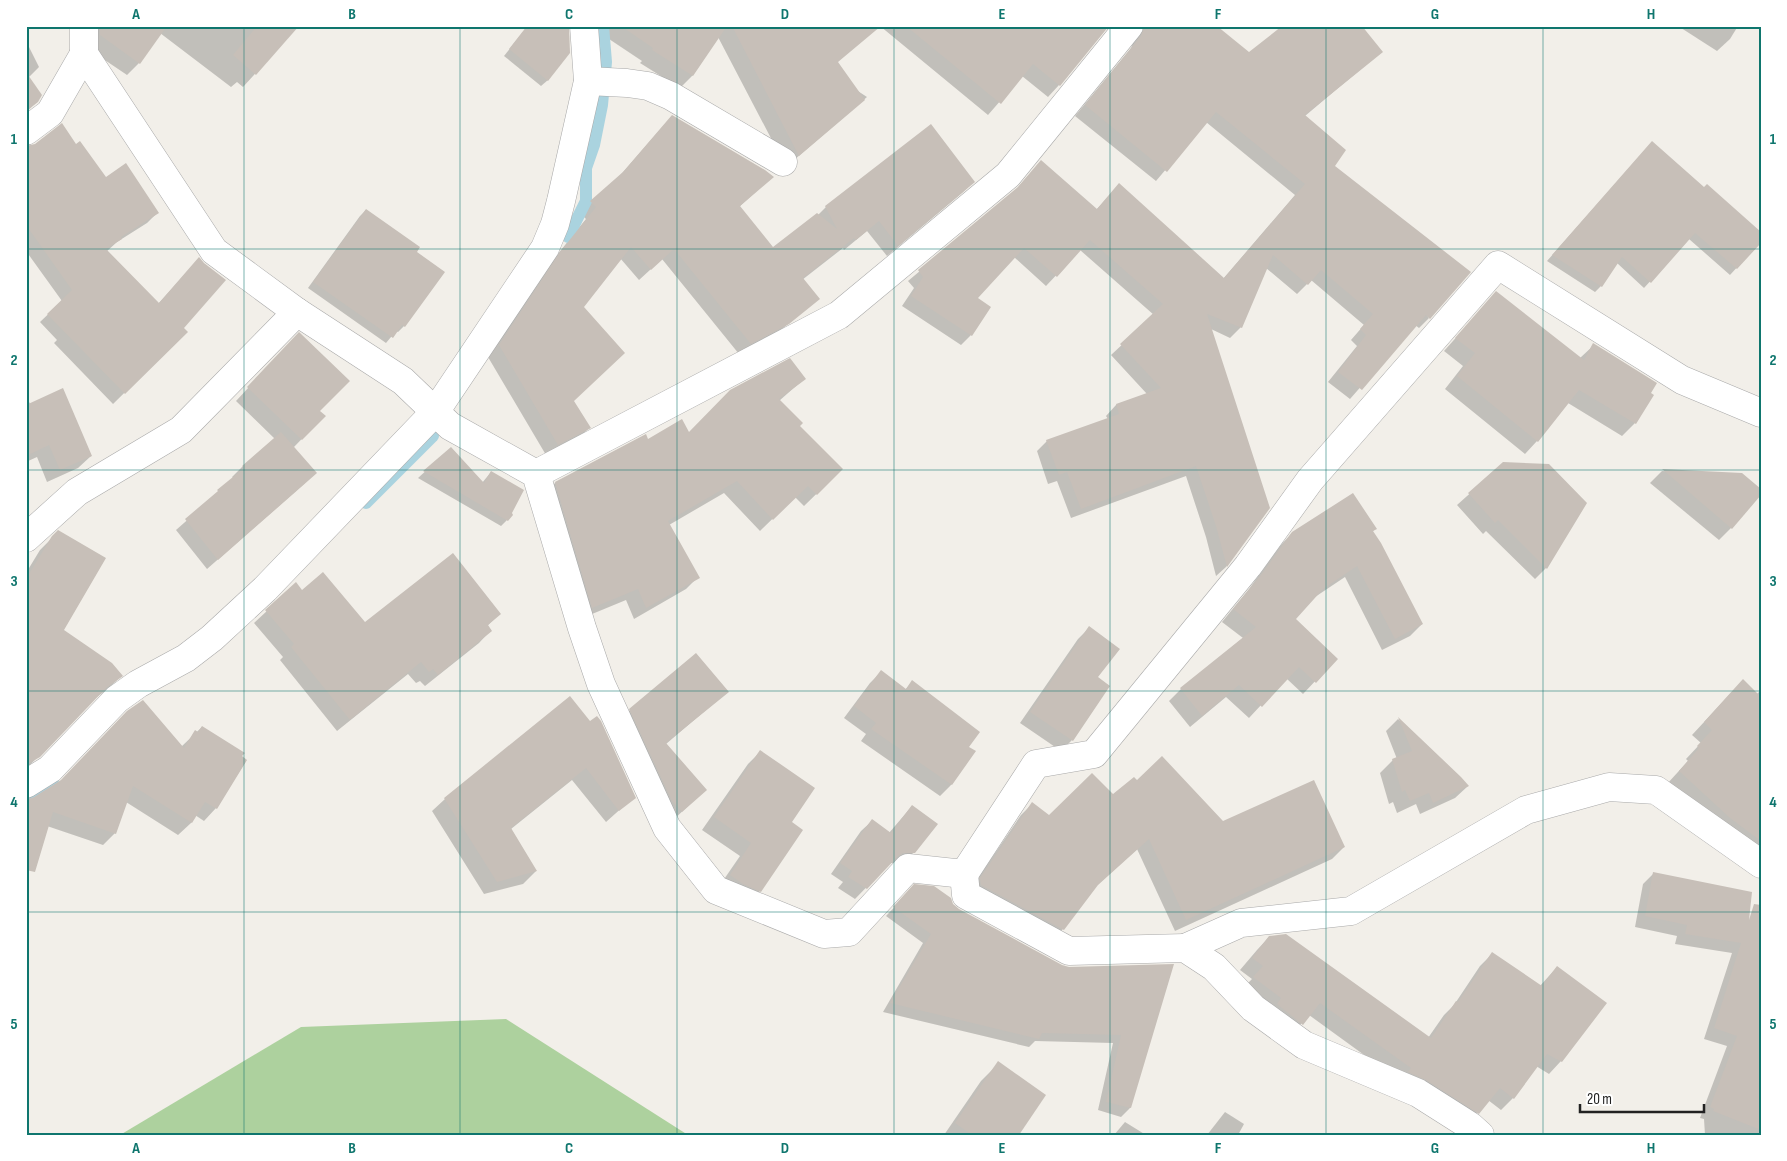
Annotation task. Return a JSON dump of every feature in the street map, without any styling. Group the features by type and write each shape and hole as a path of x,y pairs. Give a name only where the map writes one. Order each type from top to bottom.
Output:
{"street":[{"path":"26,131 50,113 84,54 84,26"},
{"path":"26,784 50,769 117,699 138,684 186,658 212,638 265,590 434,412 545,248 555,224 600,82 584,26"},
{"path":"536,474 839,315 1008,175 1129,26"},
{"path":"84,54 214,252 297,312 403,380 450,426 536,474 582,628 601,684 667,828 716,890 824,934 849,932 908,868 964,874"},
{"path":"600,82 648,86 671,96 783,162"},
{"path":"1761,413 1682,380 1498,265 1310,480 1248,566 1094,754 1036,764 964,874 966,895 1069,951 1185,948 1241,923 1351,911 1526,810 1609,787 1656,790 1761,864"},
{"path":"26,538 77,492 181,430 297,312"},
{"path":"1185,948 1214,967 1253,1008 1304,1044 1418,1093 1470,1126 1480,1135"}],"green space":[{"path":"506,1019 688,1135 120,1135 301,1027"}],"building":[{"path":"100,26 167,26 140,64 100,35"},
{"path":"257,26 299,26 256,75 233,55"},
{"path":"527,26 569,26 570,53 548,81 509,49"},
{"path":"621,26 727,26 693,76 652,50 653,48"},
{"path":"732,26 881,26 838,62 865,100 799,156"},
{"path":"906,26 1109,26 1060,86 1033,64 1001,104"},
{"path":"1144,26 1217,26 1249,52 1282,26 1362,26 1383,52 1305,115 1346,150 1335,166 1471,272 1430,319 1426,315 1362,390 1338,372 1366,335 1360,329 1373,314 1321,270 1308,285 1273,255 1242,328 1207,314 1270,508 1227,567 1216,526 1196,466 1081,509 1067,472 1059,475 1046,440 1119,414 1116,404 1161,388 1120,344 1163,304 1090,240 1057,277 1024,248 978,298 991,307 972,336 911,296 923,277 918,270 1018,187 1041,160 1097,209 1119,183 1224,278 1305,184 1216,112 1167,172 1085,105 1141,36"},
{"path":"26,72 42,95 38,102 26,111"},
{"path":"672,115 774,177 740,206 773,247 817,213 837,229 825,206 931,124 975,182 898,246 879,221 856,240 854,238 803,278 820,299 789,324 751,344 674,249 651,270 631,247 584,307 625,353 574,401 591,428 558,445 499,345 560,252 596,207 590,201 623,172"},
{"path":"62,123 76,144 80,141 106,177 126,163 159,213 106,249 159,303 199,257 226,280 184,328 188,332 125,394 47,314 72,290 26,225 26,146 35,144"},
{"path":"1652,141 1704,187 1707,184 1761,232 1761,243 1737,269 1695,233 1651,283 1622,257 1602,287 1552,255"},
{"path":"366,209 420,247 417,252 445,272 405,327 402,325 393,338 313,282"},
{"path":"1496,291 1584,360 1593,343 1657,383 1651,393 1654,395 1636,424 1579,390 1538,442 1457,376 1475,353 1455,338"},
{"path":"299,332 350,381 320,411 326,416 302,440 247,387"},
{"path":"790,358 806,379 779,399 803,423 800,426 843,469 817,495 808,486 773,520 737,481 668,521 700,578 646,608 638,589 592,608 555,482 646,434 648,439 682,419 689,432 730,390"},
{"path":"63,388 92,456 60,470 49,445 26,456 26,405"},
{"path":"281,432 317,473 218,560 185,519 244,468 242,466"},
{"path":"451,447 484,483 491,471 524,490 512,513 513,515 508,521 423,471"},
{"path":"1503,462 1549,464 1587,503 1547,569 1498,520 1495,523 1468,493"},
{"path":"1662,469 1742,473 1761,489 1761,495 1732,529"},
{"path":"1353,493 1377,529 1373,531 1423,624 1395,639 1357,566 1323,589 1296,619 1338,659 1316,683 1299,667 1262,707 1239,685 1202,716 1180,688 1256,627 1233,609 1261,575 1292,532"},
{"path":"58,530 106,558 64,630 112,663 123,676 106,688 40,757 26,765 26,579 52,536"},
{"path":"453,553 501,614 488,625 492,631 438,675 433,669 429,672 421,662 350,720 291,647 294,644 265,610 296,582 302,590 323,572 365,622"},
{"path":"1089,626 1120,649 1098,677 1110,686 1073,741 1030,712"},
{"path":"696,653 729,692 666,743 707,790 682,812 672,801 629,709"},
{"path":"881,670 906,689 912,680 980,732 969,747 976,751 952,785 871,729 876,723 854,706"},
{"path":"1743,679 1761,697 1761,841 1730,818 1679,771 1699,748 1697,746 1712,730 1704,722"},
{"path":"570,696 590,721 597,716 601,721 636,798 619,811 586,768 511,828 537,871 497,882 444,798"},
{"path":"143,700 184,748 195,730 198,732 202,726 245,753 242,756 247,760 217,809 205,802 192,823 133,786 116,834 53,812 35,872 26,870 26,800 61,780 127,711"},
{"path":"1398,717 1469,786 1433,803 1429,793 1410,801 1405,790 1402,792 1392,759 1412,751"},
{"path":"760,750 815,788 792,822 803,830 761,892 743,884 730,875 751,843 714,817"},
{"path":"1162,756 1223,821 1314,780 1345,847 1186,920 1149,839 1098,885 1064,930 981,885 980,878 1032,802 1049,815 1092,773 1113,794 1134,777 1137,780"},
{"path":"912,805 938,824 915,853 903,853 897,857 867,889 848,877 852,871 840,863 872,819 891,833"},
{"path":"1653,872 1752,892 1749,920 1754,904 1761,905 1761,1130 1713,1111 1714,1109 1710,1107 1737,1036 1714,1028 1741,943 1685,934 1687,925 1645,916"},
{"path":"914,884 934,886 951,898 953,904 959,909 1062,965 1069,967 1174,964 1131,1108 1106,1102 1121,1035 1042,1033 1039,1039 890,1003 931,934 893,907"},
{"path":"1286,934 1431,1038 1492,952 1542,986 1557,966 1607,1003 1562,1062 1547,1054 1514,1099 1500,1088 1479,1114 1426,1080 1408,1072 1411,1068 1320,1003 1303,1025 1277,1004 1281,998 1253,977 1263,966 1252,958 1269,936"},
{"path":"998,1061 1046,1095 1019,1135 972,1135 955,1123"}],"waterway":[{"path":"568,237 586,201 586,168 594,145 602,105 606,62 603,26"},
{"path":"366,503 433,436"},
{"path":"26,797 38,794 53,780"}]}
